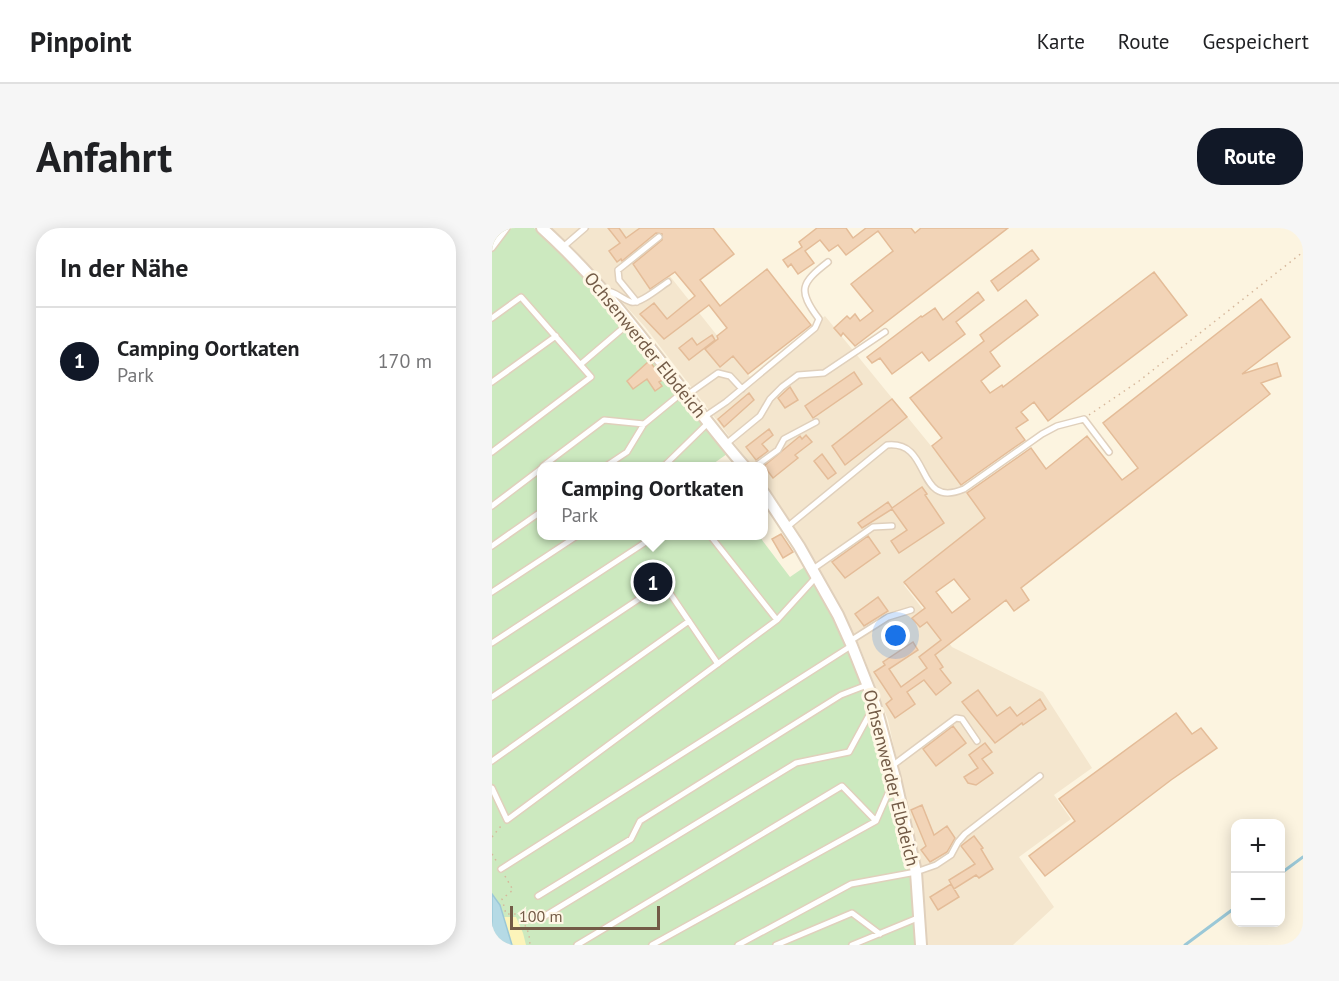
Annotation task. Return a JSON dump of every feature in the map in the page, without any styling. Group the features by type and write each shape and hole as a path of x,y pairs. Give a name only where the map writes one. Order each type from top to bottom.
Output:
{"street":[{"name":"Ochsenwerder Elbdeich","path":"542,228 603,290 655,353 705,421 740,462"},
{"name":"Ochsenwerder Elbdeich","path":"768,500 815,572 851,643 875,704 895,778 916,872 921,945"}],"lane":[{"path":"492,248 507,228"},
{"path":"563,247 585,228"},
{"path":"637,302 619,280 618,270 659,237"},
{"path":"668,462 705,421 815,328 819,319 807,303 805,294 807,283 811,275 828,262"},
{"path":"603,290 615,292 631,302 637,302 668,282"},
{"path":"492,318 520,297 591,377 492,452"},
{"path":"581,364 629,322"},
{"path":"725,445 760,416 770,399 798,375 824,374 885,332"},
{"path":"492,382 556,336"},
{"path":"612,462 627,452 644,424 684,394 718,373 730,376 742,388"},
{"path":"787,526 887,445 898,444 908,448 933,488 943,493 954,494 1057,426 1084,419 1109,452"},
{"path":"549,462 604,420 644,424"},
{"path":"762,462 778,450 784,439 816,422"},
{"path":"492,506 537,472"},
{"path":"492,546 537,514"},
{"path":"492,788 507,820 777,620 815,572 873,527 892,526"},
{"path":"492,592 571,540"},
{"path":"492,643 649,540"},
{"path":"714,540 777,620"},
{"path":"492,697 663,583 718,664"},
{"path":"501,869 888,617 910,610"},
{"path":"492,761 689,621"},
{"path":"538,896 631,839 640,821 841,695 868,685"},
{"path":"540,919 796,764 849,752 875,704"},
{"path":"891,766 956,718 962,718 977,741"},
{"path":"738,945 850,884 916,872 946,860 965,834 1040,776"},
{"path":"652,945 876,821 895,778"},
{"path":"578,945 842,786 876,821"},
{"path":"776,945 852,913 880,934"},
{"path":"852,945 920,917"}],"path":[{"path":"1084,419 1139,381 1303,252"},
{"path":"492,837 507,820"},
{"path":"492,855 513,890 502,899 506,914 520,914 529,934 530,945"}],"shaded area":[{"path":"548,228 679,228 650,251 750,377 825,316 989,517 904,585 952,647 1043,692 1092,768 1054,795 1071,819 1019,857 1054,907 1013,945 925,945 919,863 888,720 859,645 800,536 768,489 768,462 749,462 645,327 571,246"}],"green space":[{"path":"492,228 534,228 566,255 635,336 694,415 727,454 716,462 537,462 537,540 762,540 790,577 806,566 842,633 873,714 910,868 917,945 512,945 500,905 492,894"}],"sand":[{"path":"503,917 516,917 526,945 512,945"}],"water":[{"path":"492,894 500,905 512,945 492,945"}],"building":[{"path":"608,228 619,228 626,238 640,228 713,228 734,254 700,280 720,306 767,269 811,325 748,374 733,356 720,367 705,349 727,328 709,305 664,339 640,314 654,303 667,319 695,296 675,272 650,289 633,264 662,240 662,234 656,233 622,261 621,259 617,262 609,251 620,243"},
{"path":"817,228 846,228 853,238 866,228 911,228 915,233 921,228 1008,228 855,346 843,333 841,336 834,328 847,316 850,319 855,314 860,321 873,311 851,284 893,251 878,231 846,255 838,245 829,251 820,240 805,251 814,263 798,274 791,264 788,267 783,260 802,247 799,242"},
{"path":"1032,250 1039,259 998,291 991,281"},
{"path":"1154,272 1187,315 1048,421 1034,402 1021,412 1028,420 1016,428 1025,440 961,485 932,446 942,438 910,398 984,341 980,335 1026,300 1038,315 990,352 1000,366 981,381 990,393 1002,385 1003,387"},
{"path":"978,292 984,300 956,322 965,334 929,361 922,352 892,374 880,358 872,363 867,357 921,316 935,308 943,320"},
{"path":"1261,299 1290,337 1242,374 1277,363 1281,376 1261,383 1270,394 1021,588 1029,600 1014,611 1006,600 935,655 943,667 940,669 951,683 936,695 924,680 907,692 915,704 895,718 886,704 892,699 874,672 885,665 883,662 913,642 918,650 889,669 901,687 927,668 919,657 941,640 927,622 920,627 912,618 925,608 904,582 985,518 967,493 1031,448 1046,469 1087,436 1122,480 1138,468 1103,423","holes":["954,579 970,599 952,613 936,592"]},
{"path":"712,335 715,340 689,360 679,348 692,338 697,345"},
{"path":"649,361 664,379 659,382 662,386 655,391 647,379 633,389 627,381"},
{"path":"854,372 862,384 813,418 805,406"},
{"path":"790,387 798,400 785,408 778,398"},
{"path":"749,393 754,400 724,427 718,419"},
{"path":"892,399 907,417 845,465 832,446"},
{"path":"769,429 773,435 762,444 768,451 756,460 746,447"},
{"path":"806,435 812,442 795,455 798,458 773,478 768,471 768,463 800,436 802,439"},
{"path":"822,454 836,473 828,479 814,461"},
{"path":"922,487 944,523 899,553 891,541 907,530 892,509 862,528 858,523 888,502 892,508"},
{"path":"781,534 793,552 783,558 772,539"},
{"path":"868,536 880,553 845,578 832,562"},
{"path":"878,597 888,611 864,626 855,614"},
{"path":"978,690 997,716 1010,707 1017,716 1040,699 1046,709 995,743 962,702"},
{"path":"1176,713 1192,734 1201,728 1217,748 1045,876 1029,856 1075,821 1059,799"},
{"path":"953,726 966,743 936,766 923,749"},
{"path":"985,743 992,752 982,759 993,773 976,785 968,783 964,777 978,768 969,755"},
{"path":"922,805 934,835 947,826 955,838 947,852 930,862 921,850 926,846 911,810"},
{"path":"974,836 983,848 981,849 993,869 979,878 976,875 954,889 949,880 975,864 961,846"},
{"path":"951,884 959,897 938,910 930,897"}],"waterway":[{"path":"1281,873 1303,857"},
{"path":"1185,945 1231,911"}],"place":[{"name":"Camping Oortkaten","path":"653,582"}]}
